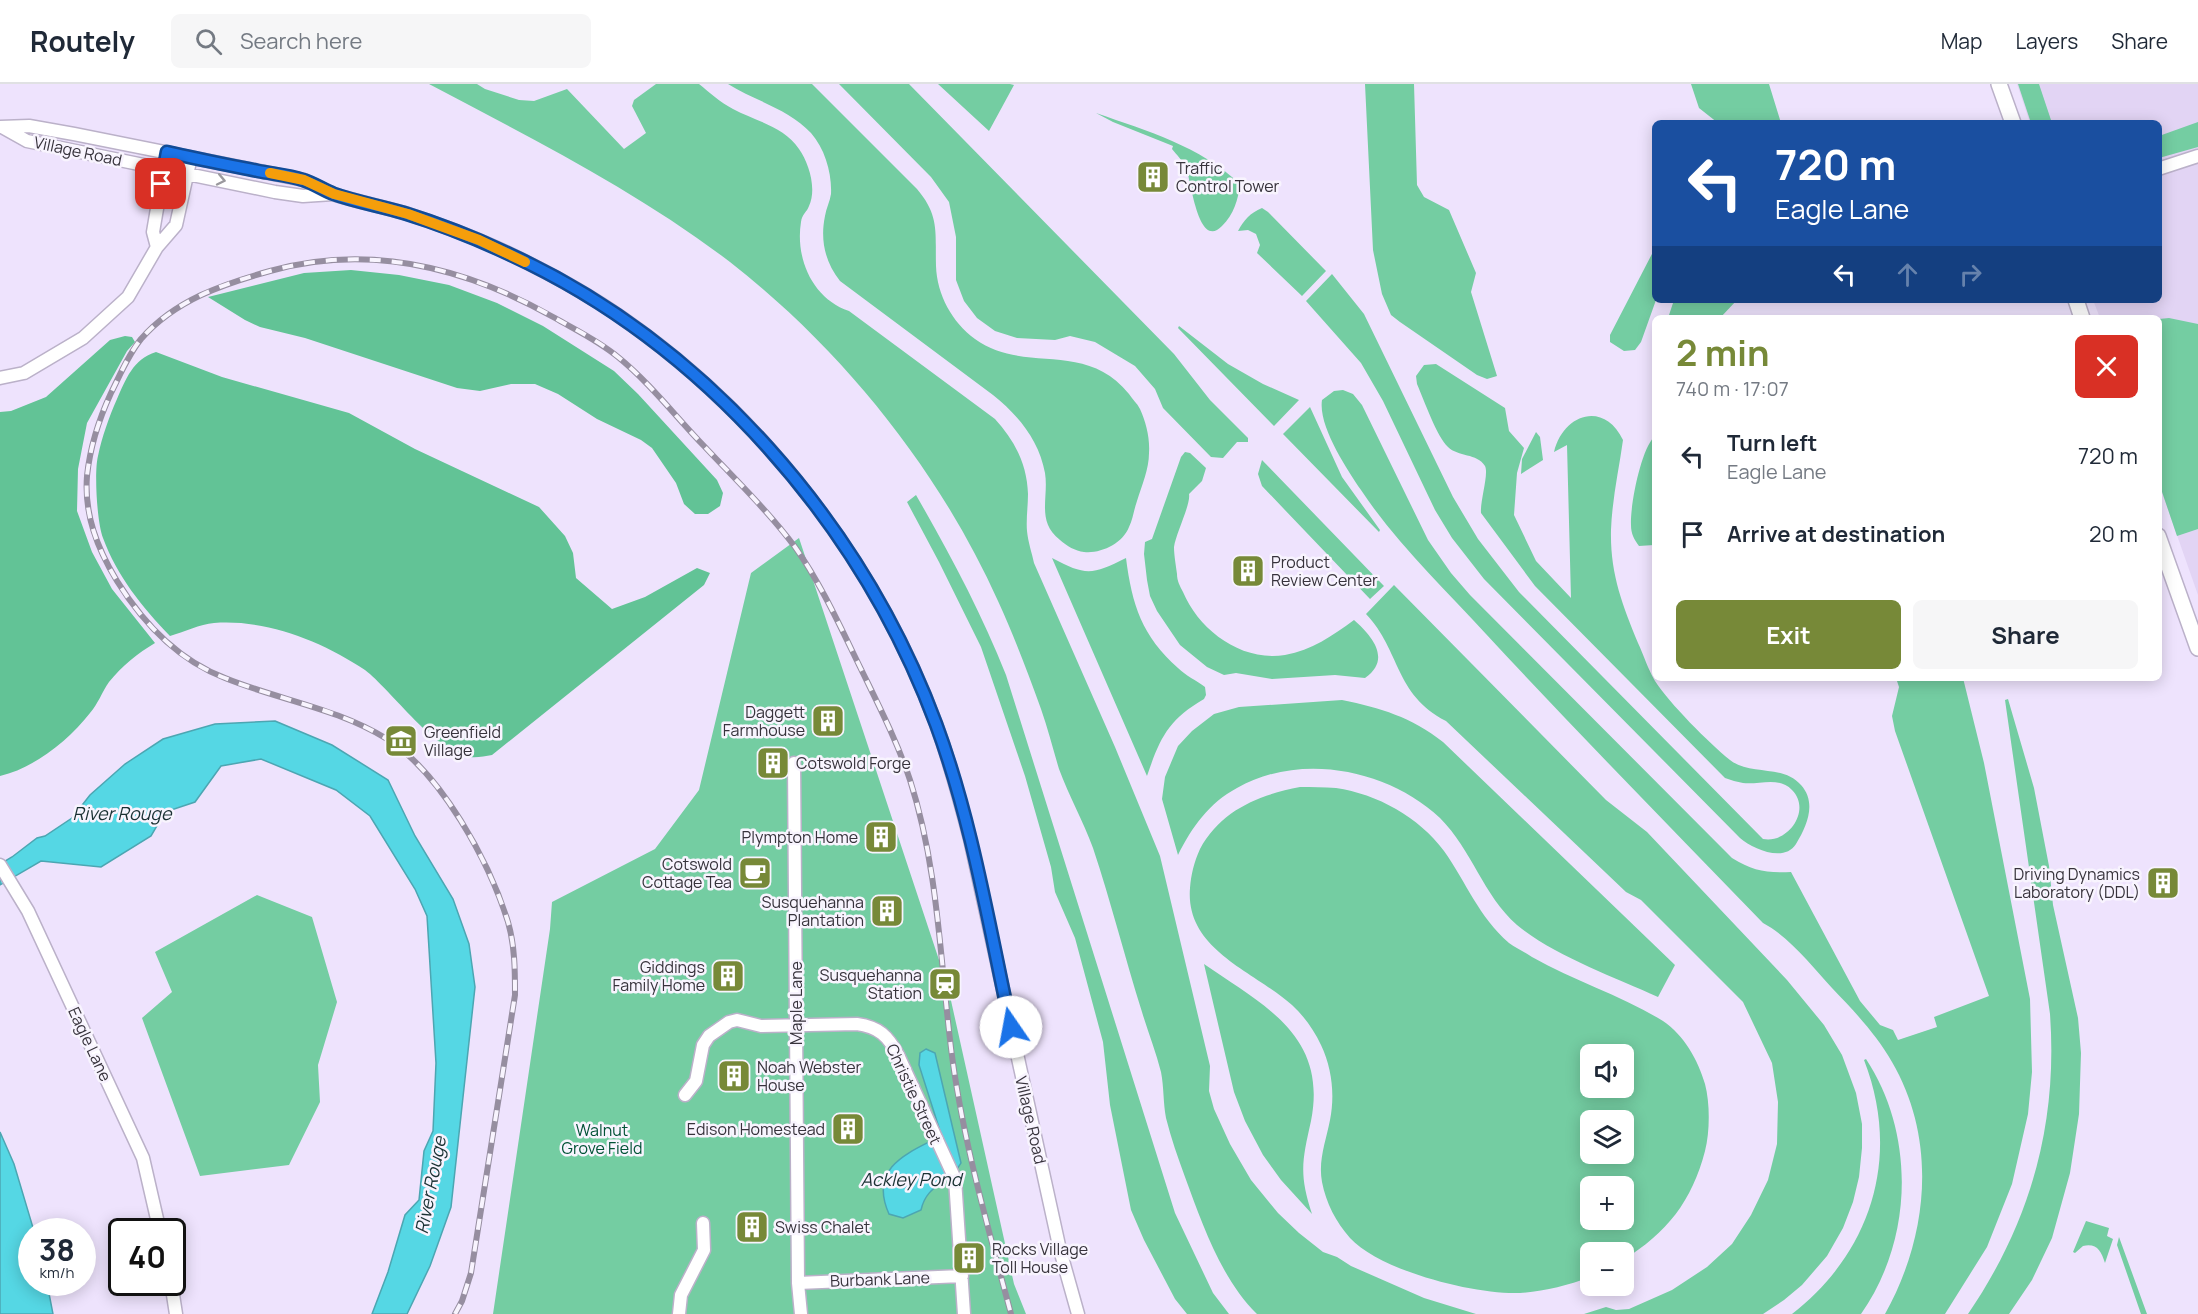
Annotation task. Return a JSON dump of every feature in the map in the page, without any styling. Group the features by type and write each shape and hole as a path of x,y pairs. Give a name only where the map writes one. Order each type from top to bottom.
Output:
{"main road":[{"path":"1999,84 2012,120"},
{"path":"2162,547 2198,648"}],"street":[{"name":"Village Road","path":"1,127 29,126 304,180 334,194 408,214 479,240 551,275 621,318 694,374 754,434 799,484 868,582 905,652 936,724 956,785 970,839 1060,1250 1078,1314"},
{"name":"Village Road","path":"1,127 27,141 303,196 334,194"},
{"path":"156,247 153,232 167,152"},
{"path":"2162,168 2198,156"},
{"path":"0,378 24,373 83,338 128,297 156,247 176,225 190,157"},
{"name":"Maple Lane","path":"794,763 798,1283 801,1314"},
{"name":"Eagle Lane","path":"0,865 28,911 143,1158 157,1218"},
{"name":"Christie Street","path":"685,1095 696,1081 703,1045 718,1028 729,1022 737,1020 761,1026 857,1024 881,1031 893,1045 955,1179 964,1314"},
{"path":"679,1314 681,1295 704,1250 703,1223"},
{"name":"Burbank Lane","path":"798,1283 962,1276"},
{"path":"173,1296 176,1314"}],"shaded area":[{"path":"2017,84 2198,84 2198,595 2162,493 2162,315 2099,315 2094,303 2162,303 2162,120 2029,120"}],"green space":[{"path":"429,84 477,84 485,89 519,100 534,101 567,89 624,149 646,133 632,106 634,100 656,84 699,84 728,106 777,129 793,141 803,155 811,176 811,199 803,215 800,236 804,263 816,287 825,297 849,311 995,419 1019,454 1027,483 1027,531 1034,563 1160,856 1210,1066 1209,1091 1214,1109 1230,1144 1251,1180 1278,1213 1323,1252 1424,1298 1476,1314 1257,1314 1244,1300 1214,1250 1177,1155 1166,1118 1159,1064 1100,868 1059,769 1044,717 1021,655 974,552 917,459 849,373 772,296 730,262 695,236 621,189 545,145"},
{"path":"728,84 812,84 917,189 930,208 935,225 939,287 947,307 967,332 994,349 1014,355 1074,362 1093,367 1112,377 1129,394 1140,409 1146,425 1149,459 1130,524 1122,538 1104,549 1084,552 1068,546 1053,533 1046,517 1046,482 1042,461 1026,429 993,395 840,281 825,250 823,234 831,186 827,162 820,146 811,133 793,118"},
{"path":"839,84 909,84 1174,354 1210,400 1248,438 1248,442 1237,442 1223,458 1211,457 1163,408 1155,389 1135,366 1095,342 1070,336 1055,340 1017,338 995,331 977,318 964,301 956,280 956,237 949,202 931,177"},
{"path":"938,84 1010,84 1014,85 989,131"},
{"path":"1365,84 1414,84 1417,185 1424,197 1449,210 1476,273 1471,292 1497,376 1487,379 1477,375 1391,315 1382,294 1373,250"},
{"path":"1691,84 1769,84 1780,120 1714,120 1699,108"},
{"path":"2018,84 2039,84 2051,120 2030,120"},
{"path":"1096,113 1172,141 1208,159 1224,171 1240,184 1230,217 1214,231 1207,229 1201,222 1197,211 1186,168 1172,149 1173,146"},
{"path":"2198,122 2198,147 2162,157 2162,135"},
{"path":"1262,208 1326,271 1302,296 1257,253 1260,245 1256,234 1248,230 1238,231 1248,217"},
{"path":"1652,254 1652,303 1655,303 1641,342 1635,350 1624,351 1610,342 1610,335"},
{"path":"351,270 399,275 449,285 497,303 543,326 614,371 717,480 723,493 720,506 708,514 695,514 684,504 676,483 652,448 641,440 597,419 558,394 535,384 511,384 480,391 457,388 305,338 260,327 208,297 304,273"},
{"path":"1332,274 1364,314 1453,497 1478,539 1519,592 1763,839 1781,836 1794,824 1798,816 1798,798 1792,790 1781,783 1743,783 1725,778 1535,586 1481,513 1485,466 1477,459 1452,450 1444,442 1435,427 1417,384 1416,376 1424,365 1436,364 1505,408 1509,431 1524,448 1517,473 1514,515 1536,561 1571,598 1567,445 1554,452 1566,428 1575,421 1595,416 1615,427 1623,440 1611,530 1615,574 1622,601 1652,674 1652,681 1656,681 1670,701 1730,760 1747,768 1785,774 1801,785 1809,799 1809,814 1800,837 1791,850 1784,853 1768,852 1740,838 1484,579 1452,538 1435,510 1383,401 1361,363 1306,301"},
{"path":"1673,303 1734,303 1723,315 1669,315"},
{"path":"2162,319 2198,324 2198,529 2177,536 2162,492"},
{"path":"1179,326 1228,364 1263,384 1299,400 1274,426 1178,328"},
{"path":"125,336 132,337 135,342 127,351 87,423 78,469 77,511 92,552 112,589 155,643 130,660 114,676 93,709 61,743 38,760 0,776 0,412 11,411 46,397 110,340"},
{"path":"156,352 222,377 349,413 415,449 539,507 565,536 573,553 576,578 612,609 645,597 697,568 710,573 704,585 492,755 473,757 457,753 429,734 365,670 331,650 273,628 234,623 198,626 170,636 131,590 115,565 103,538 99,521 96,473 109,420 127,377 141,359"},
{"path":"1343,390 1353,394 1362,405 1428,540 1470,595 1732,858 1760,870 1791,872 1860,1001 1880,1025 1893,1030 1898,1040 1937,1027 1934,1017 1989,996 1895,731 1892,716 1899,687 1897,681 1964,681 1984,763 2030,999 2032,1072 2028,1114 2012,1184 1987,1247 1945,1314 1885,1314 1900,1284 1911,1253 1922,1189 1921,1156 1916,1124 1907,1092 1886,1052 1864,1023 1800,952 1763,923 1658,815 1437,582 1389,528 1348,471 1324,422 1322,400 1334,391"},
{"path":"1310,407 1342,477 1380,530 1379,532 1283,434"},
{"path":"1536,432 1540,437 1543,460 1521,474 1522,459"},
{"path":"1652,440 1652,545 1639,546 1632,531 1632,505 1637,478"},
{"path":"1185,452 1190,453 1206,468 1202,481 1189,494 1188,505 1174,547 1179,583 1190,606 1200,619 1224,640 1238,648 1269,656 1304,650 1330,637 1354,620 1373,640 1378,656 1373,671 1365,678 1335,675 1272,679 1236,673 1224,675 1207,667 1180,645 1157,611 1150,596 1144,554 1145,542 1152,539 1181,457"},
{"path":"1262,460 1384,586 1370,599 1262,486 1258,474"},
{"path":"916,495 964,584 1006,675 1175,1213 1213,1293 1229,1314 1187,1314 1175,1299 1131,1210 1110,1105 1103,1042 1075,938 1055,892 1051,867 1025,776 981,647 907,502"},
{"name":"Walnut Grove Field","path":"799,538 948,987 1014,1284 1026,1314 493,1314 550,929 552,902 655,849 699,790 751,573"},
{"path":"1052,558 1073,568 1089,571 1105,568 1126,558 1132,591 1147,632 1178,668 1205,687 1204,699 1182,715 1161,740 1147,776"},
{"path":"1394,585 1606,800 1647,832 1787,980 1824,1025 1842,1055 1856,1093 1862,1124 1859,1177 1853,1202 1843,1228 1827,1256 1802,1285 1763,1314 1584,1314 1606,1307 1616,1310 1629,1309 1672,1290 1707,1267 1732,1244 1751,1215 1768,1180 1777,1144 1778,1102 1772,1063 1743,1002 1641,900 1626,892 1446,721 1416,698 1386,643 1366,614"},
{"path":"2008,699 2034,788 2049,866 2053,905 2078,1018 2081,1053 2079,1114 2070,1173 2052,1238 2032,1280 2009,1314 1968,1314 1990,1280 2023,1208 2044,1134 2049,1095 2050,1014 2005,700"},
{"path":"1342,700 1370,706 1395,715 1419,726 1443,742 1675,965 1658,997 1566,956 1517,925 1495,900 1461,844 1440,818 1419,801 1370,777 1343,771 1315,769 1288,771 1262,777 1237,788 1210,808 1195,825 1178,855 1162,799 1165,777 1178,746 1192,731 1214,714 1239,707"},
{"path":"1300,787 1336,788 1367,796 1396,809 1434,839 1452,863 1481,911 1509,943 1548,966 1648,1012 1671,1027 1684,1041 1694,1057 1707,1092 1709,1126 1707,1143 1700,1169 1685,1200 1676,1214 1653,1239 1634,1253 1634,1242 1580,1242 1580,1281 1538,1291 1501,1293 1455,1285 1405,1270 1364,1250 1350,1238 1329,1205 1322,1182 1322,1158 1332,1111 1332,1091 1328,1063 1321,1045 1308,1023 1292,1005 1225,957 1210,943 1198,928 1191,909 1190,888 1193,868 1200,849 1209,835 1230,814 1242,806"},
{"path":"257,895 312,917 337,1002 318,1065 320,1102 289,1165 200,1176 142,1018 172,992 155,952"},
{"path":"1204,964 1268,1009 1286,1026 1300,1044 1310,1066 1314,1091 1303,1168 1305,1188 1312,1214 1281,1180 1263,1155 1245,1121 1234,1092"},
{"path":"1866,1059 1882,1089 1894,1120 1900,1154 1902,1187 1899,1221 1891,1254 1878,1285 1861,1314 1792,1314 1820,1289 1843,1261 1860,1231 1872,1199 1879,1166 1880,1131 1875,1096 1864,1060"},
{"path":"2086,1221 2109,1228 2107,1236 2113,1239 2105,1263 2095,1247 2083,1246 2075,1253 2073,1252"},
{"path":"2119,1237 2147,1314 2141,1314 2117,1245"}],"water":[{"name":"River Rouge","path":"275,721 332,745 388,780 415,836 453,899 469,944 475,987 451,1207 430,1266 407,1314 372,1314 388,1272 405,1215 419,1200 424,1151 433,1131 436,1063 427,916 415,889 370,816 336,790 261,759 221,766 195,802 165,812 151,836 101,867 41,861 0,885 0,864 37,838 45,836 72,818 90,795 125,764 163,739 215,724"},
{"name":"Ackley Pond","path":"926,1049 935,1053 961,1163 951,1176 928,1194 921,1210 903,1218 889,1214 884,1198 884,1184 888,1173 905,1156 941,1136 919,1065 920,1053"},
{"path":"0,1132 14,1164 30,1218 18,1218 18,1296 50,1296 53,1314 0,1314"}],"railway":[{"path":"455,1314 471,1273 515,995 512,940 500,898 489,872 461,820 444,796 426,773 407,754 387,739 348,719 225,678 192,661 163,638 138,611 110,569 93,530 88,504 88,465 99,423 124,365 141,339 154,325 201,295 252,276 307,263 381,260 417,265 453,274 522,300 587,336 611,351 641,378 763,508 795,547 830,606 887,723 910,780 927,846 937,913 951,1048 962,1115 976,1182 1011,1314"}],"slow traffic":[{"path":"270,173 304,180 334,194 408,214 479,240 525,262"}],"place":[{"name":"Traffic Control Tower","path":"1153,177"},
{"name":"Product Review Center","path":"1248,571"},
{"name":"Daggett Farmhouse","path":"828,721"},
{"name":"Greenfield Village","path":"401,741"},
{"name":"Cotswold Forge","path":"773,763"},
{"name":"Plympton Home","path":"881,837"},
{"name":"Cotswold Cottage Tea","path":"755,873"},
{"name":"Driving Dynamics Laboratory (DDL)","path":"2163,883"},
{"name":"Susquehanna Plantation","path":"887,911"},
{"name":"Giddings Family Home","path":"728,976"},
{"name":"Susquehanna Station","path":"945,984"},
{"name":"Noah Webster House","path":"734,1076"},
{"name":"Edison Homestead","path":"848,1129"},
{"name":"Swiss Chalet","path":"752,1227"},
{"name":"Rocks Village Toll House","path":"969,1258"}],"route":[{"path":"161,184 167,152 304,180 334,194 408,214 479,240 551,275 621,318 694,374 725,404 779,461 823,516 868,582 905,652 936,724 958,794 1011,1027"}]}
